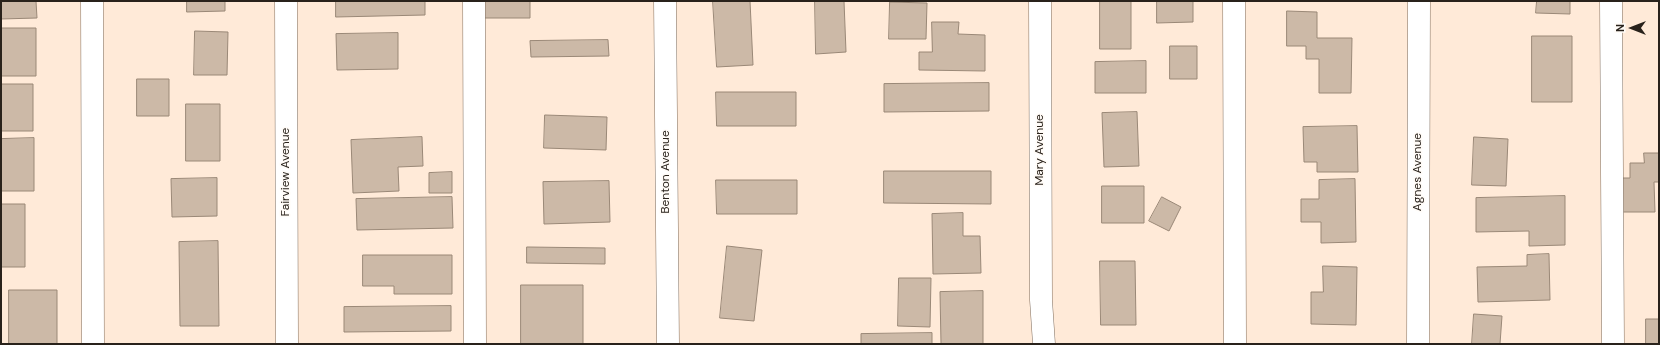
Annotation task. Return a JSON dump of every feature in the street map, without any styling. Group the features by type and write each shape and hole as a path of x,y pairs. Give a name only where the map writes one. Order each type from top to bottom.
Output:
{"street":[{"path":"92,1 92,344"},
{"name":"Fairview Avenue","path":"286,1 287,344"},
{"path":"474,1 475,344"},
{"name":"Benton Avenue","path":"665,1 668,344"},
{"name":"Mary Avenue","path":"1040,1 1041,300 1044,344"},
{"path":"1234,1 1235,344"},
{"name":"Agnes Avenue","path":"1418,344 1419,1"},
{"path":"1611,1 1613,344"},
{"name":"Mary Avenue","path":"1037,344 1041,300"}],"building":[{"path":"1,1 36,1 37,18 1,19"},
{"path":"187,1 225,1 225,11 187,12"},
{"path":"336,1 425,1 425,15 336,17"},
{"path":"484,1 530,1 530,18 484,18"},
{"path":"713,1 750,1 753,65 717,67"},
{"path":"815,1 844,1 846,52 816,54"},
{"path":"1100,1 1131,1 1131,49 1100,49"},
{"path":"1157,1 1193,1 1193,22 1157,23"},
{"path":"1537,1 1570,1 1570,14 1536,13"},
{"path":"890,2 927,3 926,39 889,39"},
{"path":"1287,11 1317,12 1317,38 1352,38 1351,93 1319,93 1319,59 1306,59 1306,46 1287,46"},
{"path":"932,22 959,22 958,34 985,35 985,71 919,70 919,52 932,52"},
{"path":"1,28 36,28 36,76 1,76"},
{"path":"195,31 228,32 227,75 194,75"},
{"path":"398,33 398,69 337,70 336,34"},
{"path":"1532,36 1572,36 1572,102 1532,102"},
{"path":"608,40 609,56 531,57 530,41"},
{"path":"1170,46 1197,46 1197,79 1170,79"},
{"path":"1146,61 1146,93 1095,93 1095,62"},
{"path":"137,79 169,79 169,116 137,116"},
{"path":"989,83 989,111 884,112 884,84"},
{"path":"1,84 33,84 33,131 1,131"},
{"path":"716,92 796,92 796,126 717,126"},
{"path":"186,104 220,104 220,161 186,161"},
{"path":"1137,112 1139,166 1104,167 1102,113"},
{"path":"545,115 607,117 606,150 544,148"},
{"path":"1357,126 1358,172 1317,172 1317,162 1304,162 1303,127"},
{"path":"422,137 423,166 398,167 399,191 353,193 351,140"},
{"path":"1474,137 1508,139 1506,186 1472,185"},
{"path":"34,138 34,191 1,191 1,139"},
{"path":"1644,153 1659,153 1659,182 1654,182 1655,212 1619,212 1618,178 1630,178 1630,163 1644,163"},
{"path":"884,171 991,171 991,204 884,203"},
{"path":"452,172 452,193 429,193 429,173"},
{"path":"217,178 217,216 172,217 171,179"},
{"path":"1355,179 1356,242 1321,243 1321,222 1301,222 1301,199 1319,199 1319,180"},
{"path":"716,180 797,180 797,214 717,214"},
{"path":"609,181 610,222 544,224 543,182"},
{"path":"1102,186 1144,186 1144,223 1102,223"},
{"path":"1565,196 1565,245 1529,246 1529,231 1476,232 1476,198"},
{"path":"452,197 453,228 357,230 356,199"},
{"path":"1162,197 1181,207 1169,231 1149,221"},
{"path":"1,204 25,204 25,267 1,267"},
{"path":"963,213 963,236 980,236 981,273 933,274 932,214"},
{"path":"218,241 219,326 180,326 179,242"},
{"path":"727,246 762,250 754,321 720,318"},
{"path":"527,247 605,248 605,264 527,263"},
{"path":"1549,254 1550,300 1478,302 1477,267 1527,266 1527,255"},
{"path":"363,255 452,255 452,294 394,294 394,286 363,286"},
{"path":"1100,261 1135,261 1136,325 1101,325"},
{"path":"1323,266 1357,267 1356,325 1311,324 1311,292 1323,292"},
{"path":"899,278 931,278 930,327 898,326"},
{"path":"521,285 583,285 583,344 521,344"},
{"path":"9,290 57,290 57,344 9,344"},
{"path":"983,291 983,344 941,344 940,292"},
{"path":"451,306 451,331 344,332 344,307"},
{"path":"1474,314 1502,316 1500,344 1472,344"},
{"path":"1646,319 1659,319 1659,344 1646,344"},
{"path":"932,333 932,344 861,344 861,334"}]}
